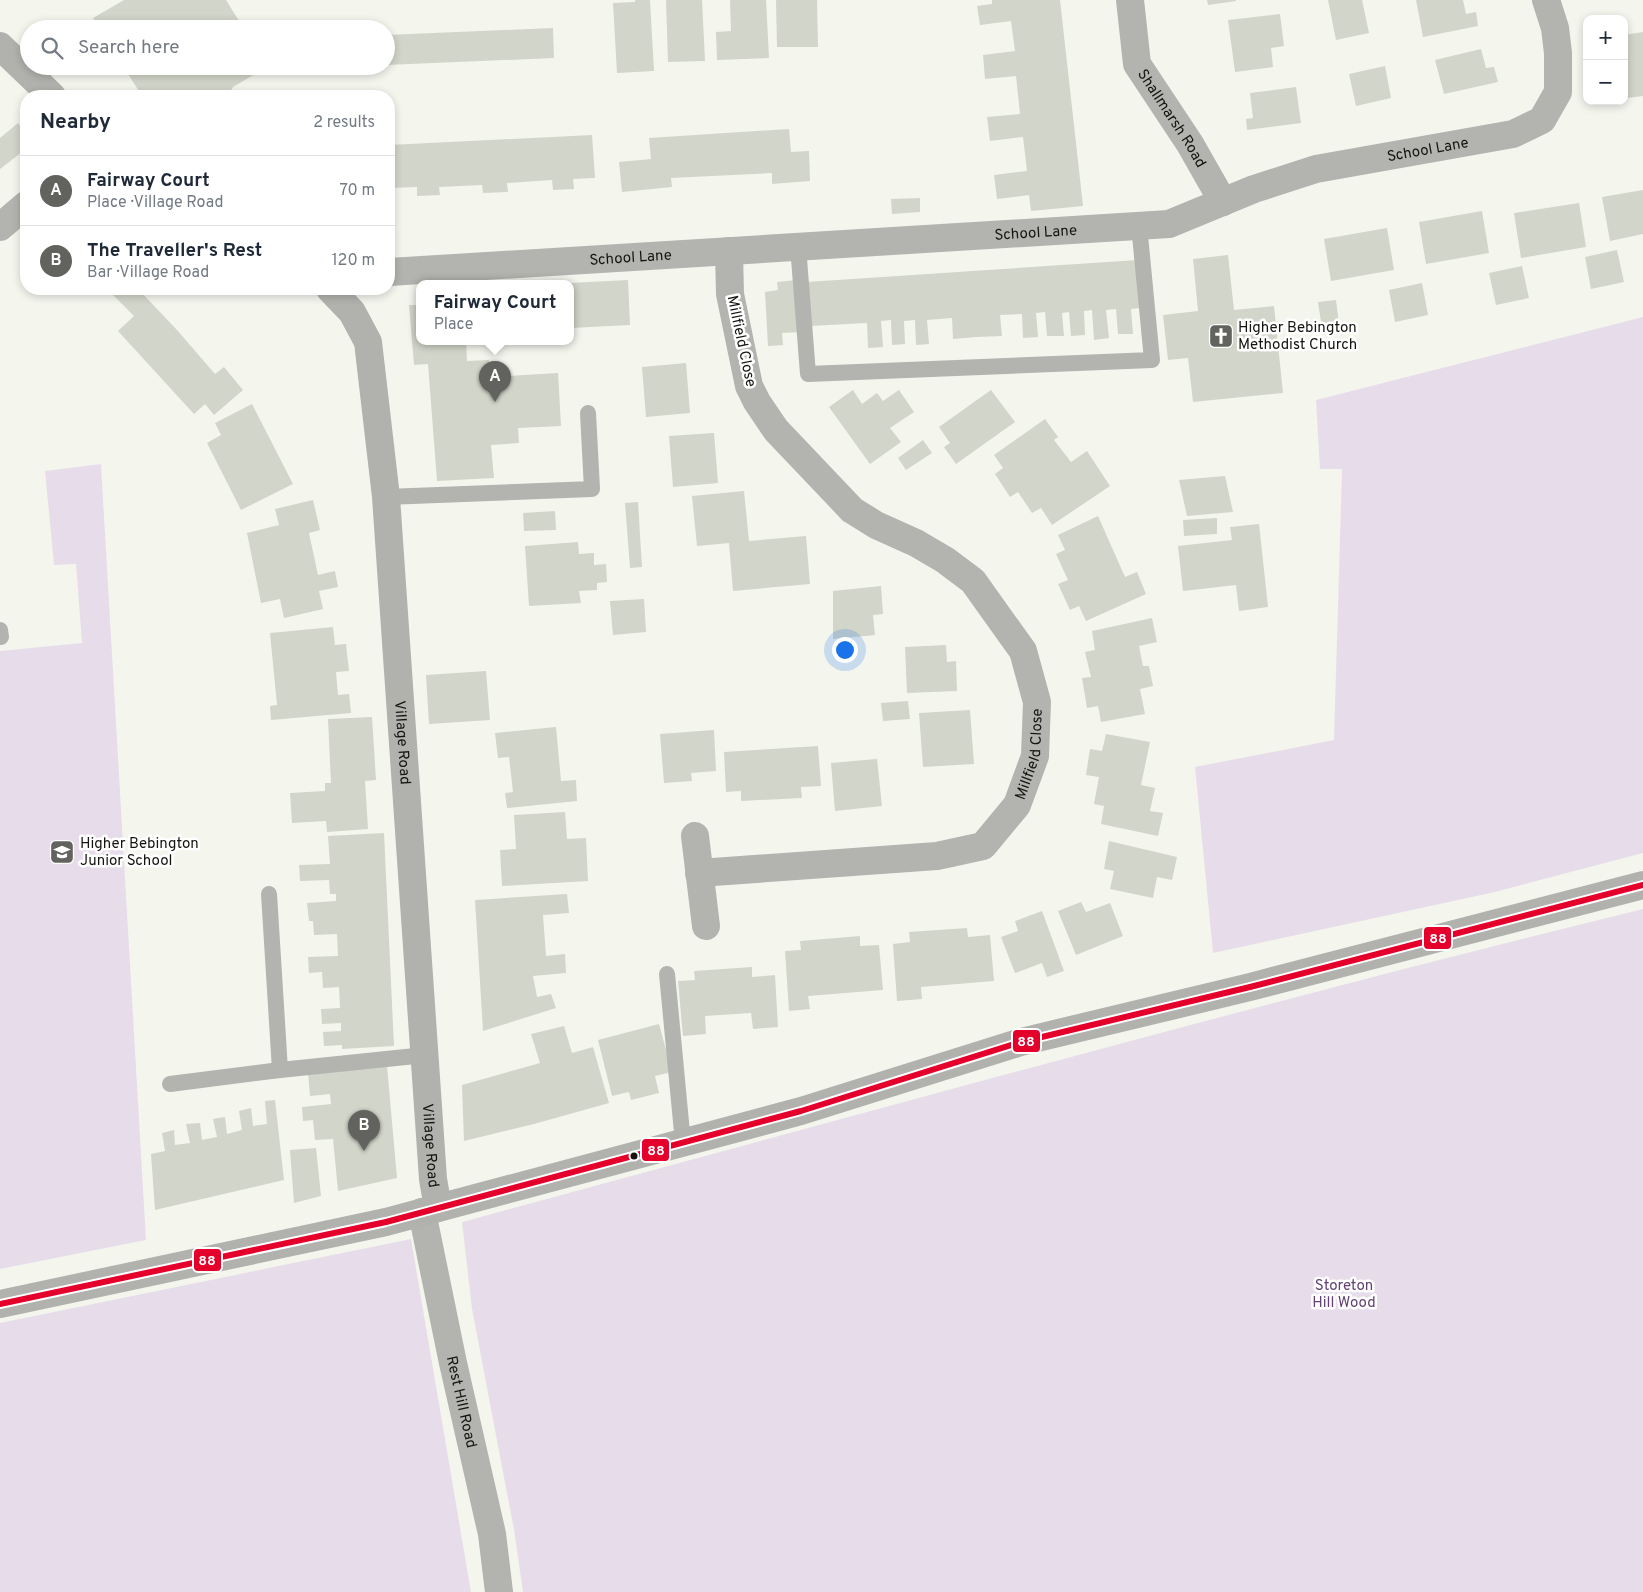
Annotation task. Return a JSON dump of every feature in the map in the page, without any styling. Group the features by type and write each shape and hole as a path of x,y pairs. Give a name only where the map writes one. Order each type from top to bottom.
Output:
{"main road":[{"path":"0,46 20,65"},
{"path":"30,75 46,90"},
{"name":"Village Road","path":"339,295 352,312 368,342 386,496 432,1164 430,1210"},
{"path":"0,1304 376,1224 801,1111 1021,1042 1250,987 1643,885"}],"street":[{"name":"Shallmarsh Road","path":"1130,0 1137,64 1190,144 1223,202"},
{"name":"School Lane","path":"395,272 1169,224 1254,189 1316,169 1513,134 1542,120 1558,92 1558,53 1555,28 1546,0"},
{"path":"0,228 20,211"},
{"name":"Millfield Close","path":"700,873 937,856 983,846 1016,805 1035,756 1038,702 1023,651 973,581 945,560 916,543 876,525 852,510 776,430 757,402 749,386 730,294 729,251"},
{"path":"695,836 706,926"},
{"name":"Rest Hill Road","path":"430,1210 453,1363 492,1534 499,1592"}],"lane":[{"path":"798,246 808,374 1152,360 1139,225"},
{"path":"386,496 592,489 588,414"},
{"path":"0,630 1,637"},
{"path":"269,894 280,1070"},
{"path":"667,974 683,1142"},
{"path":"170,1084 425,1055"}],"green space":[{"path":"1643,317 1643,853 1495,892 1213,953 1195,767 1334,740 1342,469 1320,469 1316,400"},
{"name":"Higher Bebington Junior School","path":"101,464 146,1240 0,1269 0,651 82,643 76,564 54,565 45,471"},
{"name":"Storeton Hill Wood","path":"1643,909 1643,1592 523,1592 514,1530 472,1309 462,1222 1199,1023"},
{"path":"411,1239 471,1592 0,1592 0,1323"}],"building":[{"path":"124,0 226,0 238,20 94,20 93,18"},
{"path":"635,0 650,0 654,71 617,73 613,3 635,2"},
{"path":"666,0 702,0 705,61 668,62"},
{"path":"730,0 766,0 769,58 717,60 716,32 731,31"},
{"path":"776,0 817,0 818,47 777,47"},
{"path":"992,0 1060,0 1083,206 1031,211 1029,195 997,199 994,175 1027,171 1023,137 990,141 987,117 1020,114 1016,76 985,79 983,55 1015,51 1011,21 980,25 977,6 992,4"},
{"path":"1207,0 1236,0 1236,1 1208,5"},
{"path":"1328,0 1362,0 1369,33 1336,40"},
{"path":"1416,0 1463,0 1466,14 1476,12 1478,26 1423,37"},
{"path":"1280,14 1284,46 1271,48 1273,67 1235,72 1228,20"},
{"path":"553,28 554,58 395,65 395,35"},
{"path":"1643,32 1643,96 1628,98 1628,60 1628,34"},
{"path":"1481,49 1486,68 1494,67 1498,82 1444,94 1435,60"},
{"path":"1385,66 1391,98 1356,106 1349,74"},
{"path":"129,75 254,75 233,87 231,90 138,90"},
{"path":"1296,87 1301,123 1247,130 1246,119 1253,118 1250,93"},
{"path":"18,123 20,126 20,154 0,169 0,138"},
{"path":"789,129 791,152 809,151 810,181 772,184 772,173 671,178 672,187 622,192 619,162 651,159 649,138"},
{"path":"592,135 595,178 573,179 574,189 553,190 552,180 507,183 508,192 483,193 482,185 439,187 440,195 417,196 417,187 395,188 395,145"},
{"path":"1643,190 1643,234 1610,241 1602,197"},
{"path":"920,198 920,212 892,214 891,199"},
{"path":"1579,203 1586,247 1521,258 1514,213"},
{"path":"1482,211 1489,253 1426,264 1419,222"},
{"path":"1387,228 1394,270 1331,281 1324,239"},
{"path":"1617,250 1624,282 1591,289 1585,257"},
{"name":"Higher Bebington Methodist Church","path":"1228,255 1234,310 1274,306 1283,393 1193,402 1188,358 1168,360 1163,315 1198,311 1193,259"},
{"path":"1138,260 1141,308 1131,309 1133,334 1118,334 1116,309 1106,310 1109,338 1094,340 1092,310 1084,311 1085,335 1071,336 1069,312 1062,313 1064,336 1047,336 1045,312 1036,313 1038,337 1023,338 1022,314 1000,315 1002,336 953,339 952,318 927,320 929,344 916,345 915,320 904,321 905,344 892,345 891,320 881,321 883,347 868,348 867,323 810,326 807,282"},
{"path":"1522,266 1529,298 1496,305 1489,273"},
{"path":"628,280 630,325 574,328 574,283"},
{"path":"797,280 800,332 782,333 783,345 768,346 765,292 778,290 777,282"},
{"path":"1422,283 1428,315 1395,322 1389,290"},
{"path":"113,295 144,295 215,374 224,367 243,390 214,415 205,404 194,414 118,331 134,316"},
{"path":"1336,300 1340,332 1323,335 1318,302"},
{"path":"409,305 416,305 416,345 466,345 467,361 489,360 490,377 558,373 561,426 518,428 519,443 491,445 494,478 437,481 428,364 414,365"},
{"path":"686,363 690,413 646,417 642,367"},
{"path":"853,390 862,404 877,393 883,401 899,390 914,412 890,428 901,442 870,464 829,407"},
{"path":"991,390 1015,422 956,464 944,447 950,443 939,427"},
{"path":"252,404 293,484 241,510 207,443 221,435 215,423"},
{"path":"1045,419 1058,437 1054,440 1071,462 1087,451 1110,486 1052,525 1041,508 1032,513 1018,492 1010,497 995,474 1003,468 994,455"},
{"path":"714,433 718,483 673,487 669,436"},
{"path":"923,440 932,453 906,470 898,458"},
{"path":"1225,476 1233,512 1187,516 1179,480"},
{"path":"744,491 749,541 806,536 810,584 733,591 729,543 697,546 692,496"},
{"path":"313,500 320,530 309,533 318,575 335,571 338,587 319,591 323,609 284,618 280,599 261,603 247,533 279,525 275,509"},
{"path":"638,502 642,567 630,568 625,503"},
{"path":"555,511 556,530 524,531 523,513"},
{"path":"1098,516 1125,577 1137,572 1146,594 1086,621 1079,606 1070,610 1058,584 1068,580 1056,554 1065,550 1058,535"},
{"path":"1217,518 1217,534 1184,536 1183,520"},
{"path":"1259,524 1268,607 1239,611 1236,585 1183,591 1178,546 1232,540 1230,527"},
{"path":"578,542 579,554 594,553 594,565 606,564 607,582 597,583 597,590 579,591 581,603 529,606 525,546"},
{"path":"881,586 883,614 873,615 875,635 833,639 833,591"},
{"path":"644,599 646,632 613,635 610,601"},
{"path":"1152,618 1157,642 1139,646 1143,666 1149,666 1153,686 1140,689 1145,714 1101,722 1098,706 1087,708 1082,678 1091,677 1085,652 1095,650 1092,631"},
{"path":"333,627 335,645 346,644 349,671 336,672 338,695 349,694 351,713 271,720 270,706 277,705 270,633"},
{"path":"946,645 947,662 956,661 957,691 907,693 905,647"},
{"path":"486,671 490,720 429,724 426,675"},
{"path":"908,701 910,719 883,721 881,703"},
{"path":"970,710 974,764 923,767 919,713"},
{"path":"372,717 376,780 365,781 368,829 327,832 326,821 292,823 290,793 325,791 325,783 331,783 328,719"},
{"path":"556,727 561,781 576,780 577,801 507,808 505,793 513,792 509,757 498,758 495,733"},
{"path":"714,730 716,771 691,773 692,781 664,783 660,734"},
{"path":"1106,734 1150,742 1141,785 1155,788 1150,811 1163,813 1158,836 1101,824 1104,806 1094,804 1099,777 1086,775 1090,749 1102,751"},
{"path":"818,746 821,786 801,787 802,798 741,801 741,791 726,792 724,752"},
{"path":"877,759 882,806 835,811 831,763"},
{"path":"565,812 567,839 586,838 588,881 502,886 500,850 516,849 514,815"},
{"path":"384,833 394,1046 342,1049 342,1045 324,1046 323,1032 341,1031 341,1023 322,1024 321,1009 340,1008 339,987 323,988 322,972 309,973 308,957 338,956 337,934 314,935 313,921 309,921 307,903 336,901 336,894 330,894 329,880 300,881 299,865 330,864 328,836"},
{"path":"1109,841 1177,857 1172,880 1157,877 1153,898 1110,889 1114,871 1104,869"},
{"path":"567,894 569,913 543,915 546,956 565,954 566,973 533,976 537,997 551,994 556,1008 483,1031 475,900"},
{"path":"1081,902 1086,912 1110,903 1123,936 1076,955 1058,911"},
{"path":"1042,911 1064,971 1047,977 1042,963 1015,973 1001,937 1018,931 1015,921"},
{"path":"967,928 968,937 990,935 994,981 921,987 922,999 897,1001 893,944 910,942 909,932"},
{"path":"860,936 860,946 879,945 883,990 808,996 810,1009 789,1011 785,951 801,950 800,941"},
{"path":"752,967 752,977 775,975 778,1027 753,1029 751,1013 705,1016 706,1034 683,1036 678,981 695,980 694,971"},
{"path":"659,1024 672,1072 655,1076 659,1093 631,1100 629,1092 612,1096 598,1040"},
{"path":"564,1026 572,1053 593,1047 609,1103 464,1141 462,1085 540,1063 531,1034"},
{"path":"387,1066 397,1178 338,1191 333,1139 315,1140 313,1120 303,1121 302,1107 331,1104 330,1094 310,1096 308,1073"},
{"path":"275,1100 284,1180 155,1210 151,1154 165,1151 162,1133 174,1130 175,1145 190,1143 186,1124 200,1123 202,1140 217,1137 213,1119 225,1117 227,1134 242,1130 239,1111 251,1108 253,1126 267,1124 265,1101"},
{"path":"316,1148 321,1196 294,1203 290,1150"}],"transit line":[{"name":"88","path":"0,1304 386,1222 801,1111 1021,1042 1250,987 1643,885"}],"place":[{"name":"Higher Bebington Methodist Church","path":"1221,336"},
{"name":"Fairway Court","path":"495,402"},
{"name":"Higher Bebington Junior School","path":"62,852"},
{"name":"The Traveller's Rest","path":"364,1151"}]}
